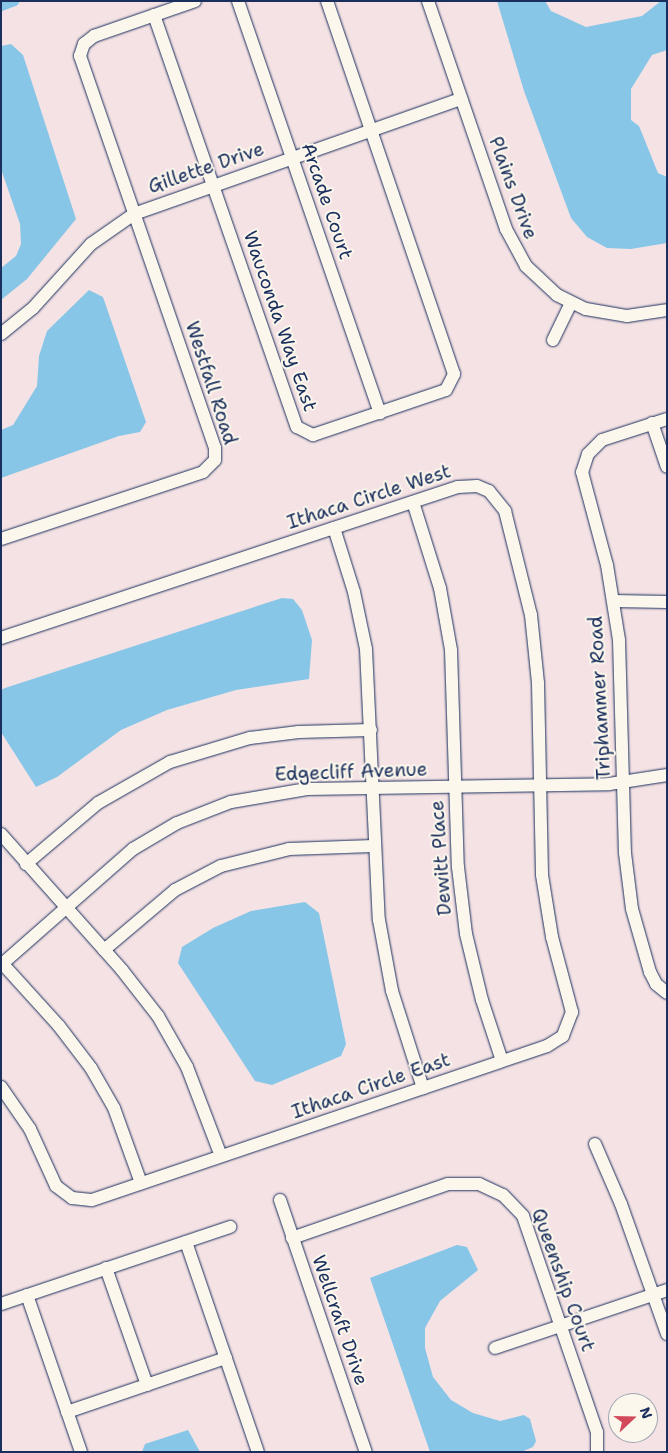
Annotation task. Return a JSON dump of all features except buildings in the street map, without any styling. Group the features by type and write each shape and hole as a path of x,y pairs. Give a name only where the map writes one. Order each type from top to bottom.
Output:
{"street":[{"path":"154,15 195,1"},
{"name":"Arcade Court","path":"238,1 380,413"},
{"name":"Wauconda Way East","path":"154,15 297,427 313,435 446,390 454,374 327,1"},
{"name":"Plains Drive","path":"428,1 506,229 519,256 547,288 571,303 618,316 667,310"},
{"name":"Westfall Road","path":"1,539 203,472 215,460 215,448 80,56 84,44 94,36 154,15"},
{"name":"Gillette Drive","path":"1,334 33,308 91,244 134,214 461,100"},
{"path":"552,340 571,303"},
{"name":"Triphammer Road","path":"667,418 602,440 588,454 583,466 583,478 614,601 621,676 625,852 632,909 650,972 656,984 667,993"},
{"path":"652,423 667,467"},
{"name":"Ithaca Circle West","path":"1,638 413,502 470,486 494,495 505,511 531,615 538,683 540,785"},
{"name":"Dewitt Place","path":"413,502 432,557 448,627 454,682 458,867 466,934 482,1000 502,1061"},
{"path":"334,528 361,620 370,685 373,846 384,956 402,1026 423,1088"},
{"path":"614,601 667,602"},
{"path":"26,864 98,803 145,774 179,759 230,742 268,735 371,730"},
{"name":"Edgecliff Avenue","path":"2,963 133,849 177,823 207,810 282,791 623,783 667,775"},
{"name":"Ithaca Circle East","path":"1,1087 30,1130 53,1181 66,1195 91,1200 553,1044 567,1030 572,1006 546,906 540,785"},
{"path":"1,834 141,993 173,1041 202,1100 221,1156"},
{"path":"104,950 175,890 221,866 289,849 373,846"},
{"path":"2,963 91,1068 114,1108 142,1183"},
{"path":"595,1144 667,1334"},
{"name":"Queenship Court","path":"292,1238 448,1184 462,1182 491,1188 523,1216 598,1432 597,1452"},
{"name":"Wellcraft Drive","path":"280,1200 366,1452"},
{"path":"1,1304 230,1227"},
{"path":"186,1242 258,1452"},
{"path":"106,1268 147,1385"},
{"path":"495,1348 667,1290"},
{"path":"27,1295 81,1452"},
{"path":"67,1412 226,1358"}],"water":[{"path":"497,1 545,1 551,11 586,27 642,16 661,1 667,1 667,50 652,55 631,89 631,120 639,126 658,173 667,177 667,243 631,249 607,248 587,237 571,218 524,91"},
{"path":"11,44 23,55 76,219 27,279 1,300 1,268 16,256 21,244 20,224 1,169 1,46"},
{"path":"89,290 103,297 146,422 140,432 119,436 1,478 1,430 13,425 37,386 39,356 47,331"},
{"path":"282,598 293,599 302,610 312,640 309,679 236,690 167,710 121,730 57,777 36,787 1,732 1,690 5,688"},
{"path":"305,902 319,913 346,1044 341,1056 272,1085 255,1081 178,963 182,947 213,928 251,911"},
{"path":"457,1245 467,1247 478,1270 440,1301 425,1328 425,1348 433,1377 451,1400 473,1413 500,1421 524,1415 530,1419 536,1441 533,1447 521,1452 430,1452 370,1278"},
{"path":"188,1430 200,1452 142,1452 145,1444"}],"waterway":[{"path":"1,6 14,1"}]}
